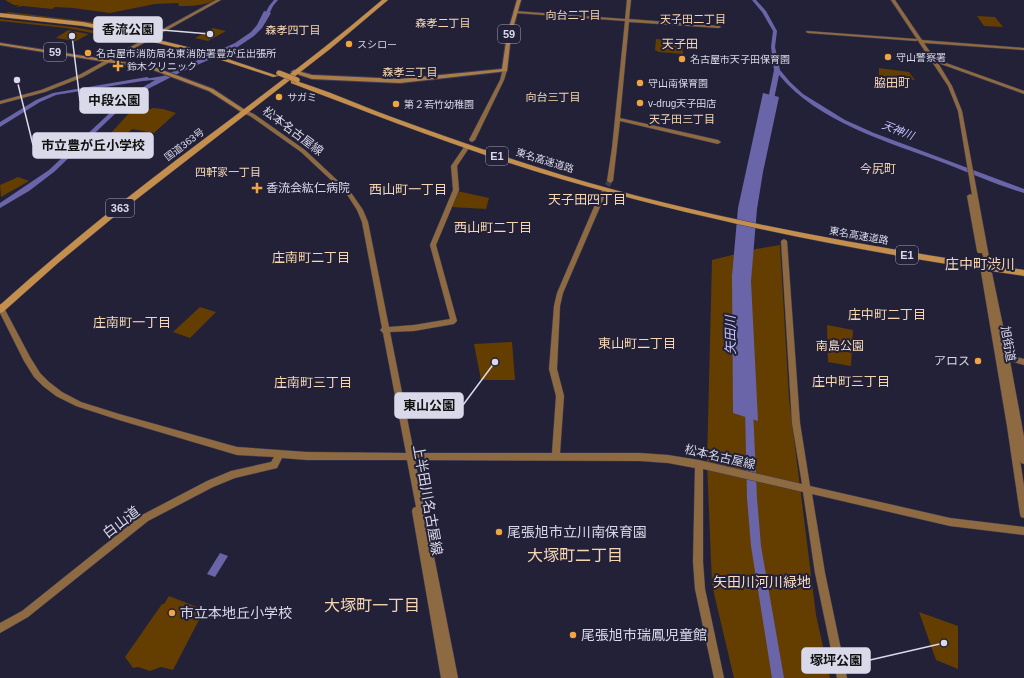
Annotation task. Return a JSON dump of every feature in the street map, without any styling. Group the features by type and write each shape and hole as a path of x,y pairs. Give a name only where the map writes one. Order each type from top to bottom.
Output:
{"highway":[{"name":"国道363号","path":"295,77 382,0"},
{"name":"国道363号","path":"0,307 65,252 158,178 244,112 295,77 385,0"},
{"name":"東名高速道路","path":"1,16 150,38 204,51 277,75 295,77 455,142 512,161 606,189 707,213 894,253 1024,272"},
{"name":"東名高速道路","path":"791,231 1024,268"}],"main road":[{"name":"59","path":"505,70 505,53 519,0"},
{"name":"59","path":"0,44 152,68 177,76 216,92 244,112"},
{"path":"295,77 400,82 505,70"}],"street":[{"path":"0,103 57,86 81,76 219,0"},
{"path":"610,181 618,119 629,0"},
{"path":"890,0 919,40"},
{"path":"894,0 930,59 950,86 956,99 960,112 983,257"},
{"path":"515,12 719,27"},
{"path":"808,32 1024,49"},
{"path":"930,59 1024,92"},
{"path":"472,140 502,80 505,70"},
{"name":"松本名古屋線","path":"244,112 299,154 347,198 358,213 366,239 385,330"},
{"path":"618,119 718,142"},
{"path":"385,330 414,328 454,321 433,245 456,190 454,166 466,148"},
{"path":"556,456 560,396 552,369 557,306 560,293 603,193"},
{"path":"784,241 796,423 820,572 842,678"},
{"name":"旭街道","path":"1024,460 1006,357 986,273 1024,514"},
{"name":"松本名古屋線","path":"0,307 37,375 46,384 69,399 119,417 237,450 307,456 654,457 702,465 950,522 1024,531"},
{"name":"上半田川名古屋線","path":"385,330 446,678"},
{"path":"998,355 1024,362"},
{"name":"白山道","path":"0,628 25,614 145,518 210,484 234,474 274,465 280,454"},
{"name":"上半田川名古屋線","path":"408,456 453,678"},
{"path":"702,465 698,562 700,589 719,678"}],"green space":[{"path":"5,0 215,0 202,5 192,6 179,6 178,3 155,4 110,13 73,8 55,7 52,9 23,6 15,7 20,5 14,5"},
{"path":"8,12 109,24 154,33 152,35 67,20 5,14"},
{"path":"977,16 995,17 1003,27 984,26"},
{"path":"0,19 73,27 142,39 134,41 66,28 0,21"},
{"path":"213,28 226,31 208,41 195,38"},
{"path":"68,30 89,34 76,41 56,38"},
{"path":"656,39 682,41 683,54 659,52 655,50"},
{"path":"879,68 909,72 915,80 881,76 879,75"},
{"path":"134,108 145,111 153,108 163,109 176,113 154,133 132,129 123,137 109,135"},
{"path":"18,177 29,181 1,197 0,185"},
{"path":"457,191 489,198 486,209 451,207"},
{"name":"矢田川河川緑地","path":"780,245 789,398 816,615 830,678 734,678 712,585 707,463 712,260 756,249"},
{"path":"200,307 216,312 190,338 173,332"},
{"name":"南島公園","path":"827,325 853,330 851,366 828,362"},
{"path":"512,342 515,380 481,380 474,344"},
{"path":"169,596 197,607 200,618 173,670 161,667 150,671 138,667 133,668 125,657"},
{"path":"919,612 958,626 958,669 936,660"}],"shaded area":[{"path":"264,11 271,13 262,28 254,36 236,48 181,72 144,91 137,91 155,80 138,80 163,76 235,43 251,32 257,25"},
{"path":"763,93 779,97 763,172 757,209 751,281 758,421 733,413 732,276 738,208"},
{"path":"220,553 228,556 215,577 207,574"}],"waterway":[{"path":"263,22 271,6 276,0"},
{"name":"矢田川","path":"754,0 764,11 775,31 773,47 777,70"},
{"name":"矢田川","path":"770,104 777,70"},
{"name":"天神川","path":"777,70 801,95 843,121 872,134 1024,191"},
{"path":"0,125 38,101 55,94 147,79"},
{"path":"0,206 51,171 126,101 150,85"},
{"name":"矢田川","path":"749,409 752,498 756,546 778,678"}],"tunnel":[{"path":"603,193 610,181"},
{"path":"986,257 987,261"},
{"path":"987,260 989,273"}],"place":[{"name":"香流公園","path":"210,34"},
{"name":"中段公園","path":"72,36"},
{"name":"スシロー","path":"349,44"},
{"name":"名古屋市消防局名東消防署豊が丘出張所","path":"88,53"},
{"name":"守山警察署","path":"888,57"},
{"name":"名古屋市天子田保育園","path":"682,59"},
{"name":"鈴木クリニック","path":"118,66"},
{"name":"市立豊が丘小学校","path":"17,80"},
{"name":"守山南保育園","path":"640,83"},
{"name":"サガミ","path":"279,97"},
{"name":"v-drug天子田店","path":"640,103"},
{"name":"第２若竹幼稚園","path":"396,104"},
{"name":"香流会紘仁病院","path":"257,188"},
{"name":"アロス","path":"978,361"},
{"name":"東山公園","path":"495,362"},
{"name":"尾張旭市立川南保育園","path":"499,532"},
{"name":"市立本地丘小学校","path":"172,613"},
{"name":"尾張旭市瑞鳳児童館","path":"573,635"},
{"name":"塚坪公園","path":"944,643"}],"district":[{"name":"向台二丁目","path":"573,15"},
{"name":"天子田二丁目","path":"693,19"},
{"name":"森孝二丁目","path":"443,23"},
{"name":"森孝四丁目","path":"293,30"},
{"name":"天子田","path":"680,44"},
{"name":"森孝三丁目","path":"410,72"},
{"name":"脇田町","path":"892,83"},
{"name":"向台三丁目","path":"553,97"},
{"name":"天子田三丁目","path":"682,119"},
{"name":"今尻町","path":"878,169"},
{"name":"四軒家一丁目","path":"228,172"},
{"name":"西山町一丁目","path":"408,189"},
{"name":"天子田四丁目","path":"587,199"},
{"name":"西山町二丁目","path":"493,227"},
{"name":"庄南町二丁目","path":"311,257"},
{"name":"庄中町渋川","path":"980,264"},
{"name":"庄中町二丁目","path":"887,314"},
{"name":"庄南町一丁目","path":"132,322"},
{"name":"東山町二丁目","path":"637,343"},
{"name":"庄中町三丁目","path":"851,381"},
{"name":"庄南町三丁目","path":"313,382"},
{"name":"大塚町二丁目","path":"575,555"},
{"name":"大塚町一丁目","path":"372,605"}]}
